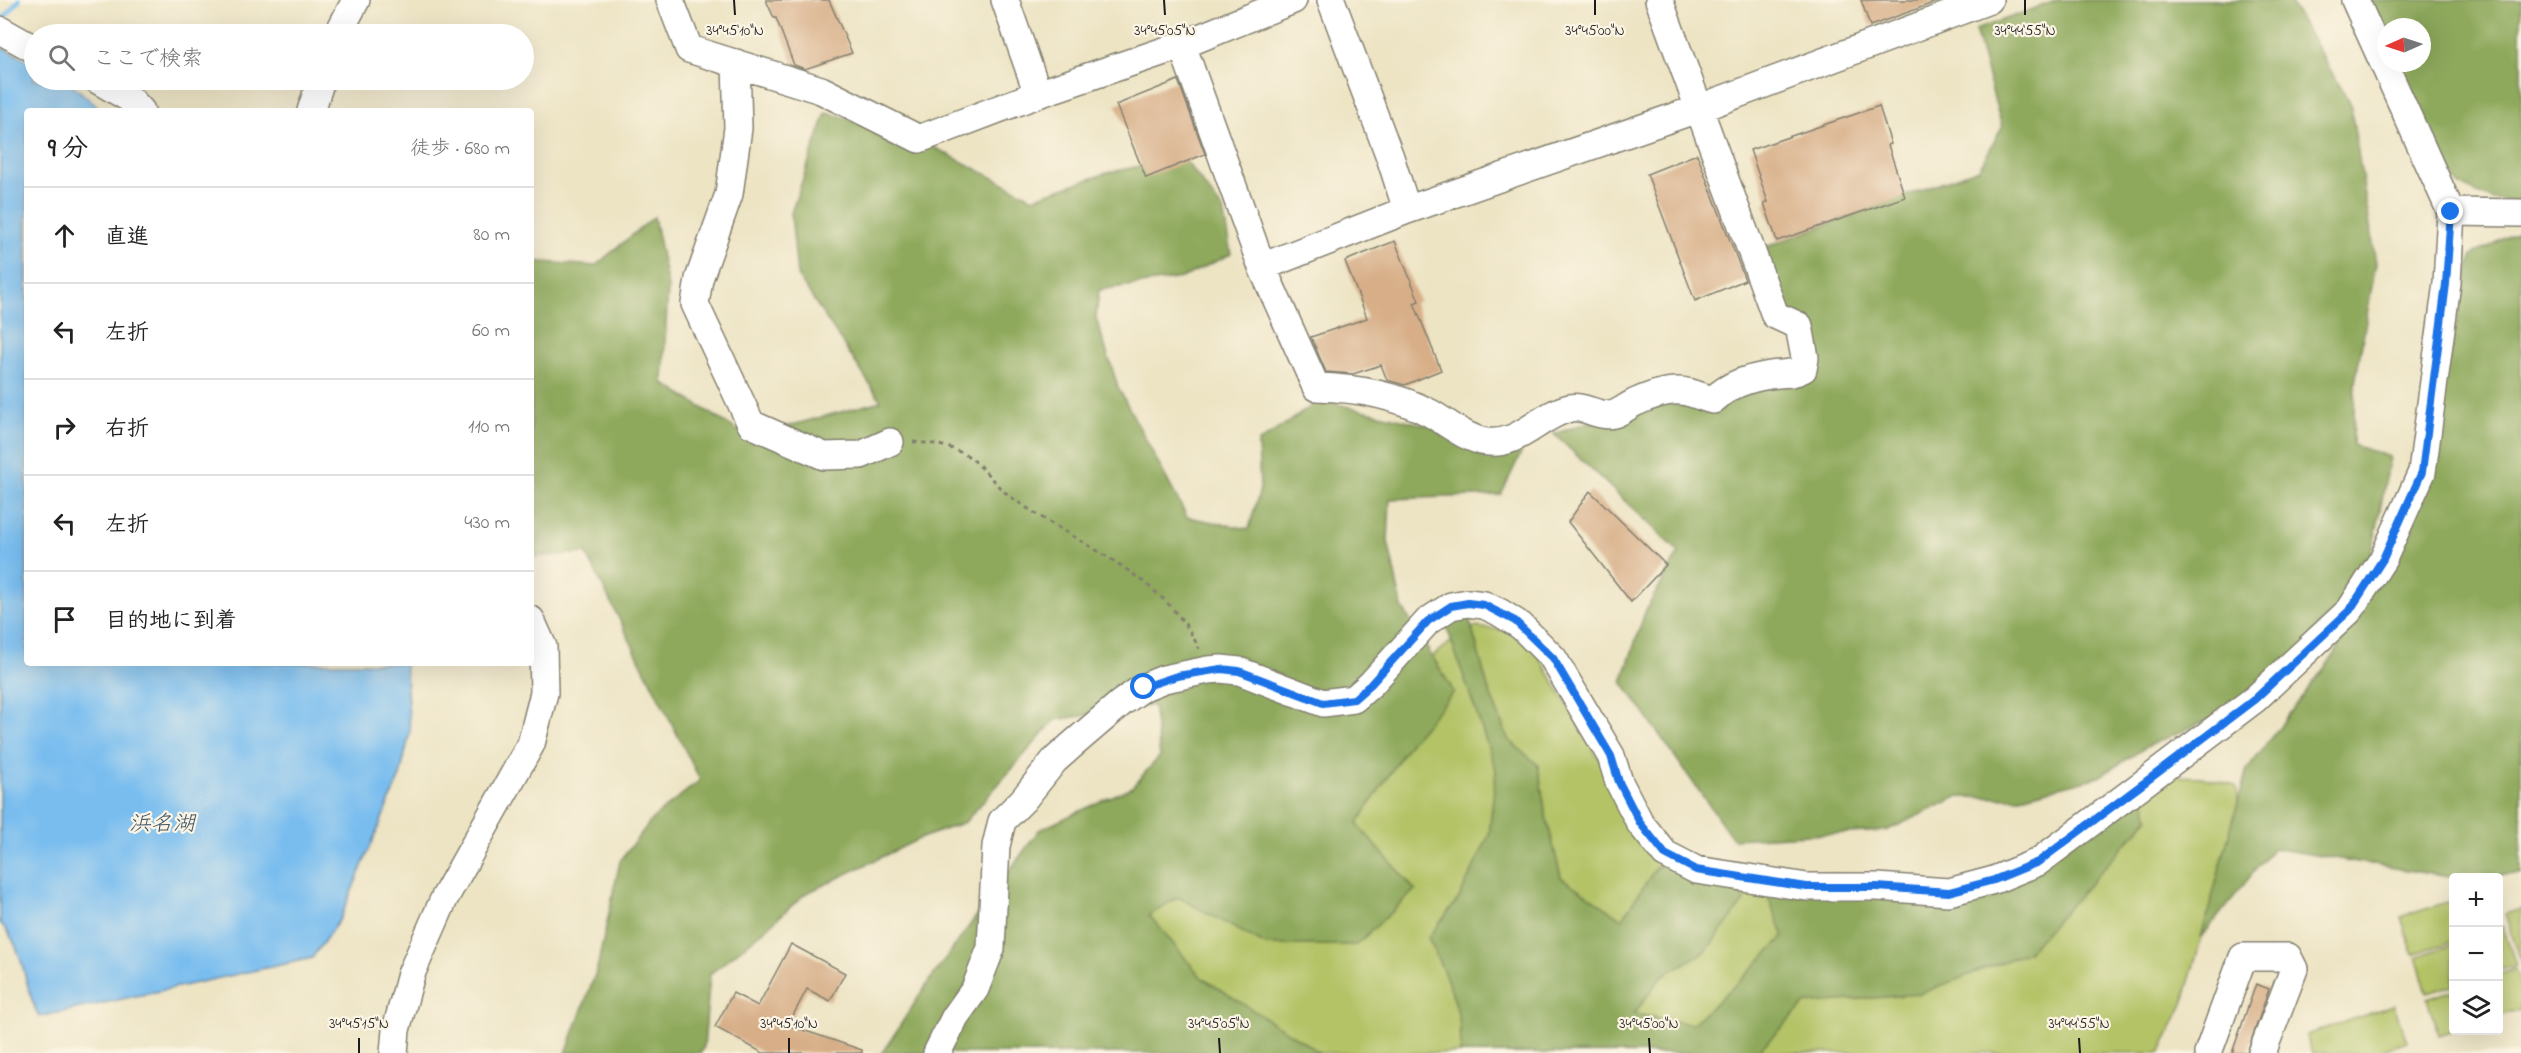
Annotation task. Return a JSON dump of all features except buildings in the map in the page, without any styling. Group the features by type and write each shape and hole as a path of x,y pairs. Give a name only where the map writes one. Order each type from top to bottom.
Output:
{"street":[{"path":"343,24 356,0"},
{"path":"670,0 689,49 821,90 919,139 1038,94 1182,45 1293,0"},
{"path":"1005,0 1038,94"},
{"path":"1331,0 1390,157 1407,210"},
{"path":"1182,45 1262,267 1316,387 1373,391 1413,405 1470,437 1486,442 1503,441 1516,437 1570,408 1615,414 1635,403 1669,391 1687,392 1713,400 1726,388 1735,384 1770,375 1795,373 1803,369 1805,358 1799,326 1775,315 1659,0"},
{"path":"1262,267 1407,210 1700,108 1986,0"},
{"path":"937,1053 955,1017 975,989 991,948 996,846 1002,821 1023,800 1054,761 1121,703 1144,687 1164,679 1221,669 1239,671 1323,703 1354,699 1371,684 1428,621 1451,606 1468,603 1484,605 1515,621 1553,658 1611,756 1619,782 1640,823 1665,854 1696,870 1807,887 1877,887 1949,892 1994,880 2038,862 2255,699 2350,610 2383,559 2422,472 2446,284 2451,212 2355,0"},
{"path":"0,30 24,43"},
{"path":"736,63 738,128 729,194 699,279 695,304 751,424 824,456 861,455 890,442"},
{"path":"115,90 129,98 138,108"},
{"path":"312,108 318,90"},
{"path":"2451,212 2521,213"},
{"path":"394,1053 396,1030 411,974 444,899 531,744 544,693 543,646 534,626"},
{"path":"2208,1053 2243,957 2288,957 2294,969 2262,1053"}],"path":[{"path":"890,442 934,443 964,453 1004,492 1040,518 1147,585 1182,618 1208,670"}],"green space":[{"path":"2058,0 2289,0 2350,103 2376,263 2355,383 2353,445 2390,457 2366,585 2255,699 2146,747 2099,777 2017,798 1957,797 1886,831 1733,839 1622,682 1645,612 1679,552 1554,434 1661,397 1814,372 1782,308 1763,248 1979,169 2002,127 1975,30"},
{"path":"2353,0 2521,0 2521,202 2493,200 2458,184 2394,72 2431,72 2431,18 2377,18 2377,41"},
{"path":"826,113 902,131 1033,198 1107,173 1183,157 1223,210 1231,254 1182,278 1099,290 1096,318 1118,387 1187,517 1249,529 1260,489 1258,443 1320,400 1456,432 1522,451 1501,495 1390,499 1388,541 1402,607 1454,692 1411,741 1357,824 1415,890 1356,945 1266,945 1178,897 1149,915 1202,978 1321,1053 882,1053 927,984 1039,830 1132,787 1160,756 1153,705 1055,720 965,822 919,839 805,894 710,974 704,1047 700,1053 566,1053 597,969 620,861 652,819 700,780 586,553 534,557 534,261 595,266 654,217 668,287 663,383 748,437 881,401 797,275 791,213"},
{"path":"2521,230 2521,874 2449,873 2449,877 2273,848 2201,938 2247,769 2335,654 2422,472 2472,255"},
{"path":"1464,599 1488,688 1508,739 1538,765 1546,816 1561,877 1622,919 1657,866 1693,864 1728,876 1745,900 1706,951 1662,976 1634,1014 1692,1024 1743,978 1784,936 1757,870 1858,876 1949,892 2141,786 2149,818 2028,952 1919,994 1805,1004 1756,1053 1460,1053 1460,1023 1457,1008 1447,979 1428,938 1459,898 1489,835 1496,770 1446,625"},
{"path":"1474,627 1527,636 1652,850 1946,904 2173,776 2201,777 2236,786 2239,807 2182,1006 2160,1053 1190,1053 1135,885 1426,663 1442,648"},
{"path":"2449,901 2449,942 2413,954 2401,917"},
{"path":"2521,909 2521,961 2505,914"},
{"path":"2503,927 2516,965 2503,969"},
{"path":"2449,945 2449,986 2427,993 2416,957"},
{"path":"2515,969 2521,987 2521,1009 2503,1015 2503,981 2503,973"},
{"path":"2449,991 2449,1031 2439,1035 2427,999"},
{"path":"2394,1005 2407,1042 2374,1053 2312,1053 2306,1035"}],"water":[{"name":"浜名湖","path":"0,47 24,58 24,90 78,90 99,108 24,108 24,666 405,666 410,732 400,776 340,919 312,958 39,1017 19,955 14,943 0,923"}],"waterway":[{"path":"1,22 19,0"}],"route":[{"path":"1144,687 1164,679 1221,669 1239,671 1323,703 1354,699 1371,684 1428,621 1451,606 1468,603 1484,605 1515,621 1553,658 1611,756 1619,782 1640,823 1665,854 1696,870 1807,887 1877,887 1949,892 1994,880 2038,862 2255,699 2350,610 2383,559 2422,472 2446,284 2451,212"}]}
